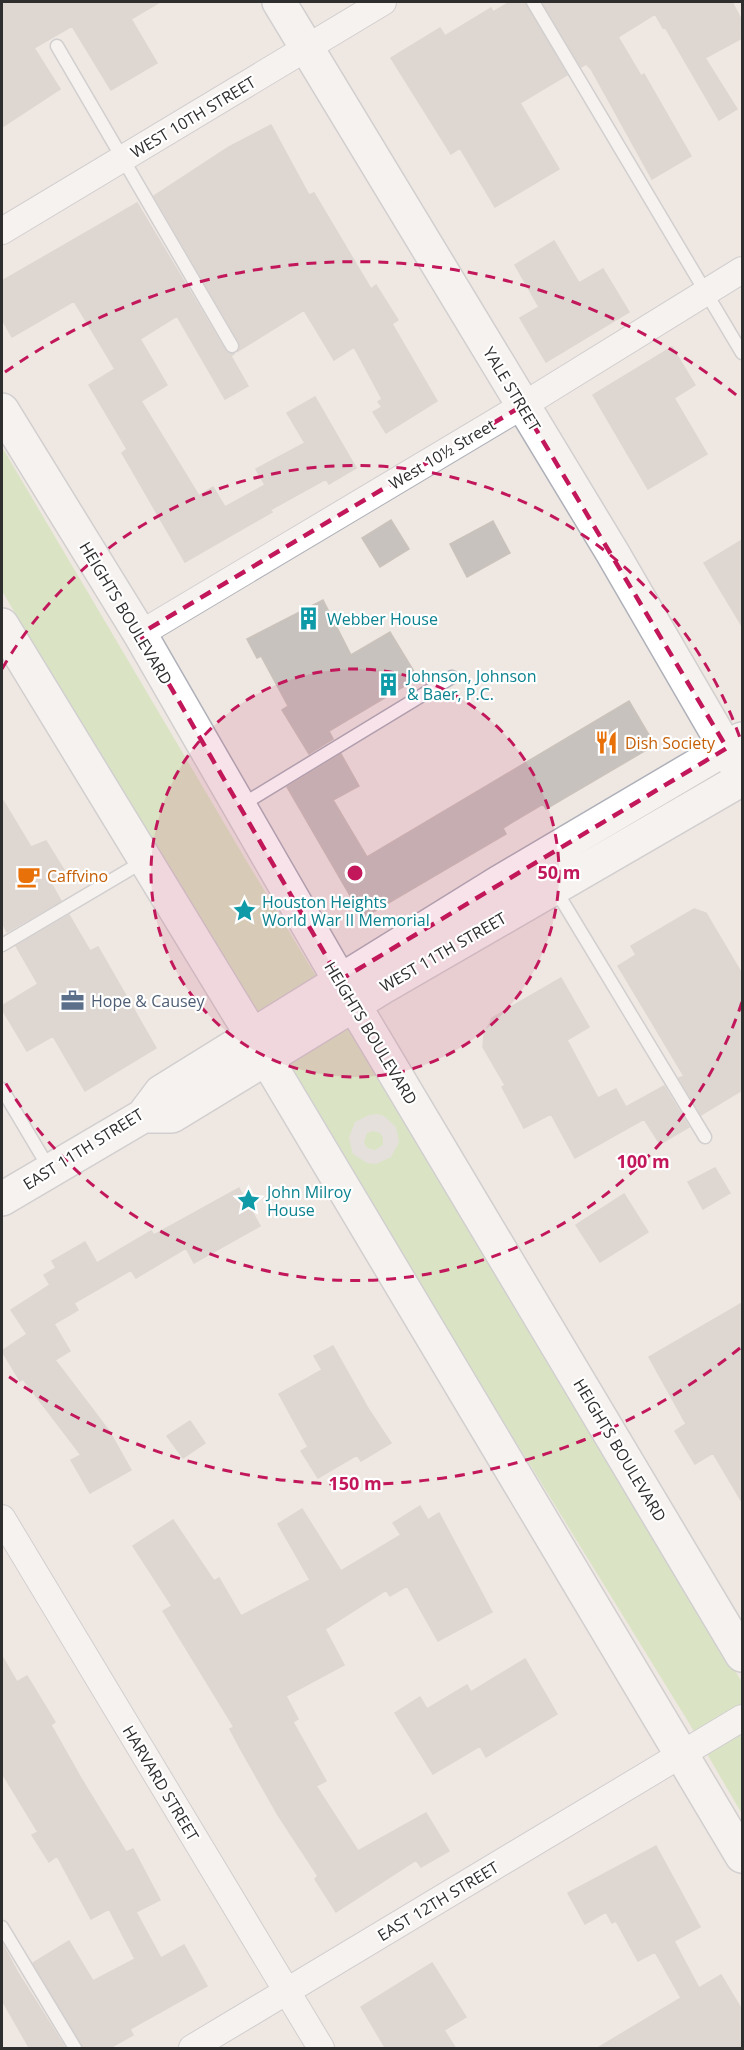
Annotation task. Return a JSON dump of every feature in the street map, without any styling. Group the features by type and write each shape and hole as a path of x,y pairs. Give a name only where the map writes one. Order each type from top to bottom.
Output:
{"main road":[{"name":"YALE STREET","path":"279,2 522,406 735,744 742,778"},
{"name":"HEIGHTS BOULEVARD","path":"2,410 140,634 347,992 742,1655"},
{"path":"2,625 258,1047 742,1856"},
{"name":"WEST 11TH STREET","path":"258,1047 735,744"},
{"name":"WEST 11TH STREET","path":"347,992 554,887 742,778"},
{"name":"EAST 11TH STREET","path":"2,1200 143,1116 161,1092 258,1047"}],"street":[{"name":"WEST 10TH STREET","path":"2,231 384,2"},
{"name":"West 10½ Street","path":"140,634 522,406 742,270"},
{"name":"HARVARD STREET","path":"2,1518 321,2049"},
{"name":"EAST 12TH STREET","path":"192,2049 742,1718"}],"lane":[{"path":"532,2 742,353"},
{"path":"57,46 232,346"},
{"path":"240,806 452,677"},
{"path":"2,945 145,861"},
{"path":"554,887 705,1137"},
{"path":"2,1089 49,1170"},
{"path":"2,1927 75,2049"}],"highlighted area":[{"path":"522,406 727,748 340,980 140,634"}],"green space":[{"path":"2,447 246,860 742,1682 742,1814 689,1723 252,1013 2,591"}],"shaded area":[{"path":"369,1115 384,1116 396,1127 399,1142 391,1157 376,1164 367,1163 353,1154 349,1138 355,1122","holes":["373,1131 380,1133 383,1145 375,1150 367,1148 364,1142 367,1133"]}],"building":[{"path":"2,2 160,2 131,19 157,63 111,90 72,26 34,48 60,89 2,127"},
{"path":"510,2 525,2 567,75 520,103 559,169 495,207 460,148 451,154 391,58 440,28 445,36 491,8 493,12"},
{"path":"542,2 732,2 742,21 742,38 705,58 737,109 719,120 665,27 663,28 655,14 618,37 641,76 644,74 691,156 652,179 591,69 586,64 581,67"},
{"path":"271,125 309,195 314,193 371,289 376,285 398,320 392,324 437,401 386,433 373,412 382,407 378,402 382,399 354,347 334,360 304,310 238,351 239,342 154,196 229,147"},
{"path":"137,203 225,350 234,354 231,356 248,386 225,399 177,316 140,339 167,385 141,401 199,496 213,487 225,507 265,485 256,469 305,443 287,413 315,397 356,468 329,484 326,479 185,562 122,453 127,449 89,385 115,369 74,301 12,337 2,319 2,281"},
{"path":"554,241 579,283 603,269 629,312 546,362 520,318 539,307 515,265"},
{"path":"672,347 695,385 674,398 707,454 648,489 593,395"},
{"path":"391,520 409,549 380,567 362,538"},
{"path":"493,521 510,553 467,577 450,544"},
{"path":"742,540 742,626 704,563"},
{"path":"323,600 351,655 390,632 418,678 329,731 333,739 309,754 282,710 288,706 261,656 257,658 247,639"},
{"path":"629,701 652,740 645,744 648,749 546,809 543,804 503,828 506,834 363,918 287,787 341,754 359,786 333,800 367,857"},
{"path":"2,799 31,847 46,841 64,870 51,883 61,901 7,932 2,922"},
{"path":"694,909 706,913 742,974 742,1090 701,1115 679,1078 684,1076 618,966 636,955 631,946"},
{"path":"69,915 90,951 98,947 156,1048 85,1091 53,1036 27,1051 2,1009 2,1006 38,984 16,946"},
{"path":"561,978 589,1027 567,1040 598,1098 616,1089 626,1107 664,1086 689,1127 660,1144 644,1119 575,1158 551,1114 524,1128 502,1087 505,1085 483,1047 484,1035 492,1018"},
{"path":"715,1168 730,1193 703,1209 688,1182"},
{"path":"239,1188 260,1226 194,1263 186,1248 136,1278 131,1270 74,1303 78,1310 54,1324 70,1351 55,1360 109,1431 131,1470 90,1493 71,1460 81,1455 23,1379 20,1381 2,1351 27,1334 11,1310 50,1285 44,1275 56,1268 52,1261 85,1242 97,1263 151,1231 154,1235"},
{"path":"624,1194 648,1232 600,1262 576,1225"},
{"path":"742,1303 742,1502 713,1453 695,1464 675,1431 686,1424 649,1357"},
{"path":"333,1346 369,1410 391,1443 361,1461 357,1455 318,1478 301,1451 308,1447 279,1394 322,1370 314,1356"},
{"path":"190,1421 205,1443 183,1458 167,1436"},
{"path":"420,1506 428,1520 439,1513 492,1612 438,1641 407,1586 390,1596 386,1590 325,1629 344,1665 286,1696 298,1719 293,1722 326,1781 316,1786 358,1851 426,1813 449,1851 421,1867 416,1860 336,1912 315,1879 318,1876 278,1815 241,1750 230,1729 234,1727 163,1611 172,1606 133,1546 173,1520 214,1581 219,1578 241,1616 310,1580 278,1524 302,1509 341,1571 401,1535 393,1523"},
{"path":"2,1656 17,1682 27,1676 55,1722 51,1725 82,1780 126,1852 133,1849 160,1900 136,1912 161,1958 184,1945 207,1986 130,2029 133,2035 108,2049 83,2049 33,1963 69,1941 93,1981 135,1959 109,1909 91,1919 57,1856 49,1862 32,1835 38,1832 2,1773"},
{"path":"525,1659 557,1714 486,1757 480,1746 433,1774 395,1713 420,1697 427,1709 467,1685 471,1692"},
{"path":"656,1846 700,1927 674,1941 699,1988 721,1975 742,2010 742,2049 596,2049 681,1998 655,1952 638,1961 616,1921 612,1923 606,1912 585,1924 568,1893"},
{"path":"2,1943 18,1973 66,2049 30,2049 2,2000"},
{"path":"432,1963 466,2017 444,2030 456,2049 386,2049 361,2007"}],"place":[{"name":"Webber House","path":"309,619"},
{"name":"Johnson, Johnson & Baer, P.C.","path":"389,685"},
{"name":"Dish Society","path":"607,743"},
{"name":"Caffvino","path":"29,876"},
{"name":"Houston Heights World War II Memorial","path":"244,911"},
{"name":"Hope & Causey","path":"73,1001"},
{"name":"John Milroy House","path":"249,1201"}]}
